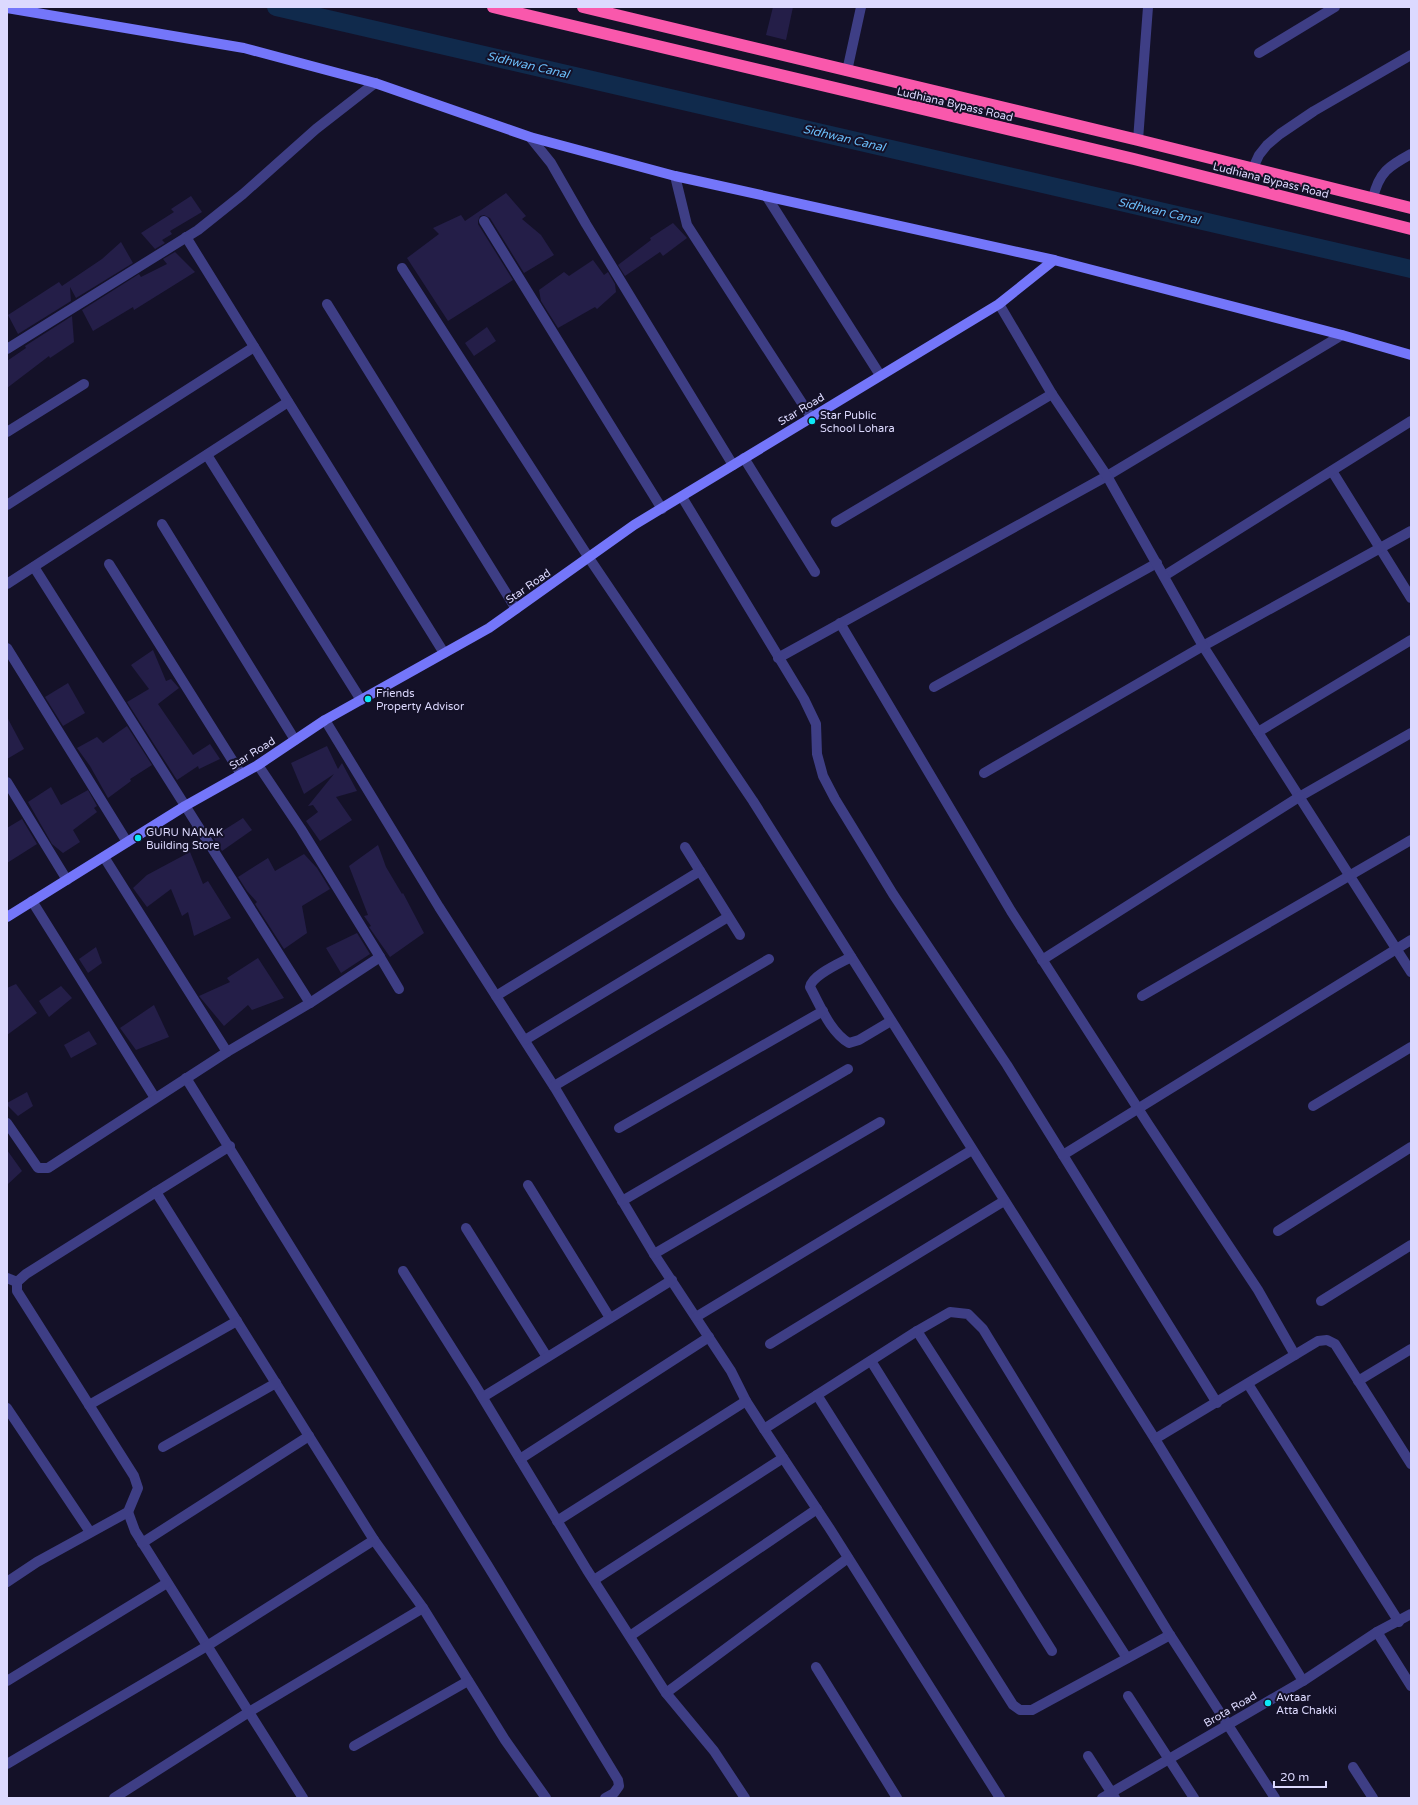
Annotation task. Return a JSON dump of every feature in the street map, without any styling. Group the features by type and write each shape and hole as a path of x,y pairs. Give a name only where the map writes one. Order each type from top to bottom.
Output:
{"highway":[{"name":"Ludhiana Bypass Road","path":"493,7 1134,159 1411,229"},
{"name":"Ludhiana Bypass Road","path":"583,7 1138,140 1411,208"}],"street":[{"path":"847,71 861,7"},
{"path":"1138,140 1148,7"},
{"path":"1259,53 1335,7"},
{"path":"7,8 244,48 374,83 530,137 675,176 1054,260 1342,335 1411,355"},
{"path":"1253,168 1267,145 1280,134 1314,112 1411,55"},
{"path":"7,349 198,230 243,194 316,129 374,83"},
{"path":"530,137 551,163 586,224 733,465"},
{"path":"1373,198 1376,185 1382,174 1392,164 1411,154"},
{"path":"675,176 687,225 811,417"},
{"path":"767,197 880,375"},
{"path":"484,222 662,509"},
{"path":"186,237 444,653"},
{"name":"Star Road","path":"7,917 185,806 258,765 325,720 489,628 634,525 999,304 1054,260"},
{"path":"402,268 589,558 753,801 1155,1440 1303,1681"},
{"path":"327,304 516,609"},
{"path":"999,304 1052,394 1107,476 1203,646 1411,972"},
{"path":"778,658 1107,476 1342,335"},
{"path":"7,505 254,346"},
{"path":"7,432 84,384"},
{"path":"836,522 1052,394"},
{"path":"7,584 288,402"},
{"path":"1164,576 1411,421"},
{"path":"207,455 361,700"},
{"path":"744,458 815,572"},
{"path":"1332,471 1411,598"},
{"path":"682,497 804,699 816,724 819,761 823,776 835,799 893,894 1007,1065 1217,1403"},
{"path":"162,524 295,740"},
{"path":"984,773 1203,646 1411,532"},
{"path":"934,687 1157,563"},
{"path":"109,564 241,774"},
{"path":"34,567 310,1003"},
{"path":"840,623 1011,911 1138,1109 1258,1290 1295,1355"},
{"path":"1258,732 1411,640"},
{"path":"7,648 127,842"},
{"path":"325,720 439,907 554,1086 654,1254 731,1371 746,1401 817,1509 1000,1798"},
{"path":"1042,960 1299,797 1411,733"},
{"path":"258,765 301,829 399,989"},
{"path":"7,782 67,880"},
{"path":"1142,996 1411,840"},
{"path":"685,847 740,935"},
{"path":"104,856 227,1052"},
{"path":"496,996 700,871"},
{"path":"32,901 155,1098"},
{"path":"525,1040 728,916"},
{"path":"1063,1155 1411,940"},
{"path":"7,1123 38,1168 48,1168 186,1078 310,1003 380,957"},
{"path":"851,957 818,976 811,983 810,987 823,1011 840,1038 849,1043 859,1040 891,1021"},
{"path":"554,1086 769,959"},
{"path":"619,1128 823,1011"},
{"path":"1312,1106 1411,1047"},
{"path":"622,1202 848,1069"},
{"path":"186,1078 230,1146 618,1780 619,1786 614,1793 604,1798"},
{"path":"654,1254 880,1122"},
{"path":"7,1582 90,1532 128,1512 138,1488 134,1476 17,1291 18,1282 26,1274 230,1146"},
{"path":"1278,1231 1411,1147"},
{"path":"696,1317 972,1150"},
{"path":"528,1185 610,1318"},
{"path":"156,1192 374,1540 423,1608 505,1740 546,1798"},
{"path":"770,1344 1004,1201"},
{"path":"466,1228 547,1357"},
{"path":"1321,1301 1411,1245"},
{"path":"403,1271 483,1397 557,1521 666,1693 714,1751 745,1798"},
{"path":"7,1278 18,1282"},
{"path":"483,1397 672,1280"},
{"path":"764,1429 917,1331 950,1312 968,1314 983,1329 1170,1634 1228,1723 1274,1798"},
{"path":"89,1405 237,1321"},
{"path":"917,1331 1127,1658"},
{"path":"520,1459 709,1337"},
{"path":"1155,1440 1318,1341 1327,1340 1335,1344 1411,1464"},
{"path":"1358,1381 1411,1349"},
{"path":"871,1360 1052,1651"},
{"path":"163,1448 276,1383"},
{"path":"1248,1384 1398,1622"},
{"path":"817,1395 1013,1705 1020,1710 1032,1710 1170,1634"},
{"path":"557,1521 746,1401"},
{"path":"7,1408 90,1532"},
{"path":"142,1543 309,1436"},
{"path":"594,1580 783,1458"},
{"path":"630,1636 817,1509"},
{"path":"128,1512 135,1531 142,1543 248,1712 298,1797"},
{"path":"7,1764 207,1646 374,1540"},
{"path":"666,1693 848,1558"},
{"path":"7,1681 167,1583"},
{"path":"114,1798 248,1712 423,1608"},
{"name":"Brota Road","path":"1102,1798 1113,1795 1169,1758 1303,1681 1377,1632 1411,1614"},
{"path":"1377,1632 1411,1686"},
{"path":"816,1666 897,1798"},
{"path":"354,1746 468,1681"},
{"path":"1128,1696 1194,1798"},
{"path":"1088,1756 1113,1795"},
{"path":"1353,1767 1374,1798"}],"building":[{"path":"773,7 793,7 786,40 766,35"},
{"path":"506,193 526,216 522,219 541,235 554,255 524,273 490,218 484,215 480,216 478,224 513,280 448,321 407,258 439,234 433,228 461,215 465,221"},
{"path":"191,196 202,212 170,231 172,234 162,240 165,243 155,249 141,233 174,212 171,209"},
{"path":"673,223 687,238 663,256 660,252 625,276 618,265 651,240 650,238"},
{"path":"121,242 133,263 76,298 70,287 71,301 18,334 8,315 59,282 62,286 102,259"},
{"path":"175,252 195,272 134,310 133,307 93,331 82,310 139,274 141,277 167,264 163,259"},
{"path":"593,260 604,275 608,272 615,284 616,292 597,309 595,307 558,328 541,301 539,290 564,272 569,276"},
{"path":"72,316 74,342 50,358 49,356 7,388 7,361 26,348 25,346"},
{"path":"487,327 496,341 474,356 465,343"},
{"path":"153,650 166,681 171,679 179,688 158,704 193,755 210,744 220,759 199,769 198,766 177,780 127,702 149,689 131,665"},
{"path":"68,683 85,713 63,726 45,697"},
{"path":"7,717 24,749 7,759"},
{"path":"127,726 152,765 130,779 131,781 108,798 90,766 77,748 97,737 103,743"},
{"path":"327,746 338,769 342,763 357,791 336,797 352,820 320,841 306,821 318,812 313,805 308,806 334,774 304,794 291,763"},
{"path":"51,787 61,805 88,790 97,806 94,808 97,812 73,830 80,842 63,853 52,844 28,802"},
{"path":"243,818 252,830 222,851 213,837"},
{"path":"22,819 37,844 7,863 7,828"},
{"path":"378,845 386,867 402,894 403,893 424,933 390,957 369,927 371,926 364,916 368,915 349,866"},
{"path":"190,852 203,884 208,881 231,918 194,936 188,912 182,916 171,889 147,907 133,888 147,875"},
{"path":"304,854 317,868 330,889 302,906 307,933 284,949 255,904 257,902 247,891 238,877 268,858 275,871"},
{"path":"357,933 370,954 341,973 326,948"},
{"path":"96,947 102,963 88,973 79,959"},
{"path":"258,958 284,998 252,1010 248,1005 224,1026 199,996 230,982 227,978"},
{"path":"16,984 37,1013 7,1035 7,988"},
{"path":"61,986 72,998 49,1017 39,1001"},
{"path":"154,1005 169,1037 136,1050 120,1028"},
{"path":"89,1031 97,1044 71,1058 64,1045"},
{"path":"27,1092 33,1106 18,1116 7,1105 7,1103"},
{"path":"7,1150 22,1171 7,1185"}],"waterway":[{"name":"Sidhwan Canal","path":"276,7 1411,269"}],"place":[{"name":"Star Public School Lohara","path":"812,421"},
{"name":"Friends Property Advisor","path":"368,699"},
{"name":"GURU NANAK Building Store","path":"138,838"},
{"name":"Avtaar Atta Chakki","path":"1268,1703"}]}
